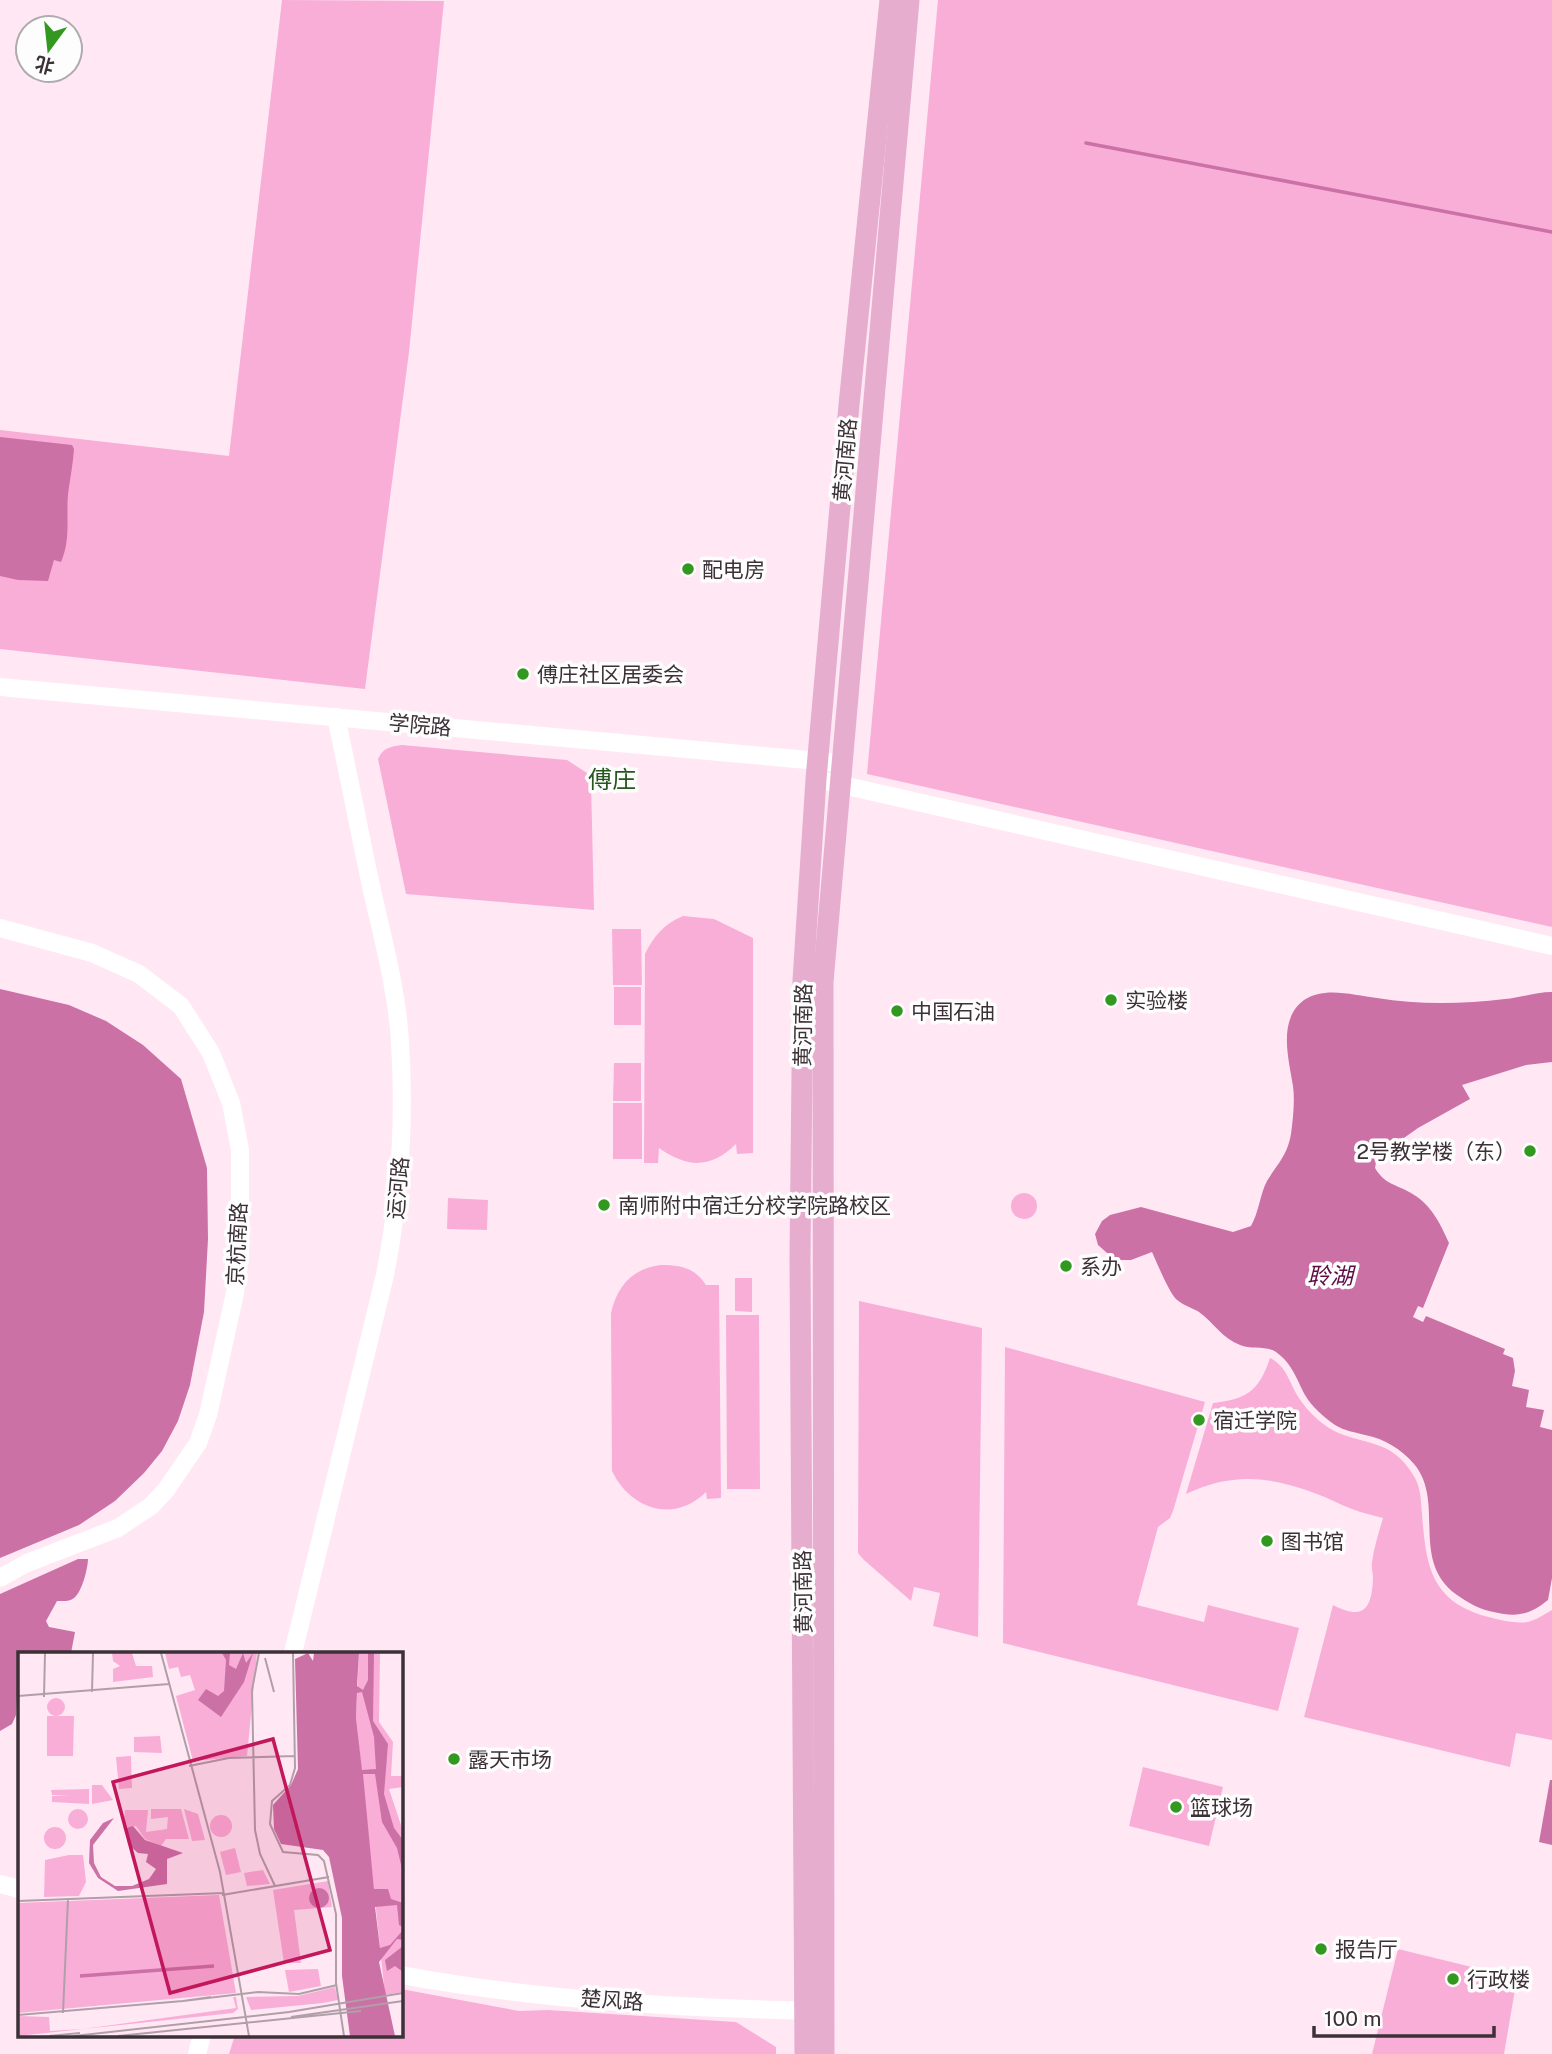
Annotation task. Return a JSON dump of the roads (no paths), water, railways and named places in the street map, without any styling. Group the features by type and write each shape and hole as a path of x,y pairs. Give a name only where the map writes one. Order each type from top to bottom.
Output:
{"main road":[{"name":"黄河南路","path":"824,2054 815,2010 800,1230 803,980 817,770 849,405 890,0"},
{"name":"黄河南路","path":"805,2054 815,2010 823,982 909,0"}],"street":[{"name":"学院路","path":"0,687 336,717 817,770 841,763"},
{"name":"运河路","path":"293,1652 386,1275 401,1169 403,1102 396,1013 336,717"},
{"path":"817,770 839,785 1552,946"},
{"name":"京杭南路","path":"0,928 92,953 139,974 181,1006 211,1053 231,1103 240,1150 240,1255 235,1293 208,1415 198,1443 166,1490 151,1506 118,1528 27,1563 0,1578"},
{"path":"0,1884 18,1889"},
{"name":"楚风路","path":"402,1975 534,1995 815,2010"},
{"path":"197,2054 202,2036"}],"water":[{"path":"0,437 72,445 74,449 68,494 66,545 61,562 54,560 48,581 18,580 0,576"},
{"path":"0,989 69,1005 106,1021 143,1045 181,1079 207,1168 208,1239 204,1312 190,1385 178,1421 162,1451 115,1501 79,1525 0,1558"},
{"name":"聆湖","path":"1330,992 1408,1002 1441,1003 1489,1001 1552,992 1552,1062 1526,1065 1462,1085 1470,1099 1418,1128 1377,1157 1375,1168 1387,1181 1418,1197 1429,1208 1449,1243 1423,1308 1418,1306 1413,1317 1423,1322 1426,1316 1505,1349 1503,1354 1513,1358 1515,1371 1512,1386 1529,1390 1526,1407 1544,1410 1540,1427 1552,1430 1552,1578 1548,1600 1527,1613 1506,1614 1472,1604 1457,1595 1443,1581 1435,1566 1431,1549 1423,1479 1409,1459 1386,1442 1335,1425 1311,1404 1282,1356 1267,1349 1234,1342 1199,1312 1178,1301 1152,1252 1131,1260 1115,1260 1098,1245 1095,1234 1102,1221 1110,1215 1141,1207 1233,1232 1251,1226 1267,1181 1285,1154 1289,1142 1294,1098 1288,1029 1290,1018 1304,1000"},
{"path":"78,1559 88,1559 80,1591 72,1599 57,1601 46,1621 49,1627 75,1632 71,1652 18,1652 16,1715 12,1724 0,1731 0,1594"},
{"path":"1552,1780 1552,1845 1539,1842"}],"waterway":[{"path":"1086,143 1552,232"}],"place":[{"name":"配电房","path":"688,569"},
{"name":"傅庄社区居委会","path":"523,674"},
{"name":"实验楼","path":"1111,1000"},
{"name":"中国石油","path":"897,1011"},
{"name":"2号教学楼（东）","path":"1530,1151"},
{"name":"南师附中宿迁分校学院路校区","path":"604,1205"},
{"name":"系办","path":"1066,1266"},
{"name":"宿迁学院","path":"1199,1420"},
{"name":"图书馆","path":"1267,1541"},
{"name":"露天市场","path":"454,1759"},
{"name":"篮球场","path":"1176,1807"},
{"name":"报告厅","path":"1321,1949"},
{"name":"行政楼","path":"1453,1979"}],"district":[{"name":"傅庄","path":"612,779"}]}
